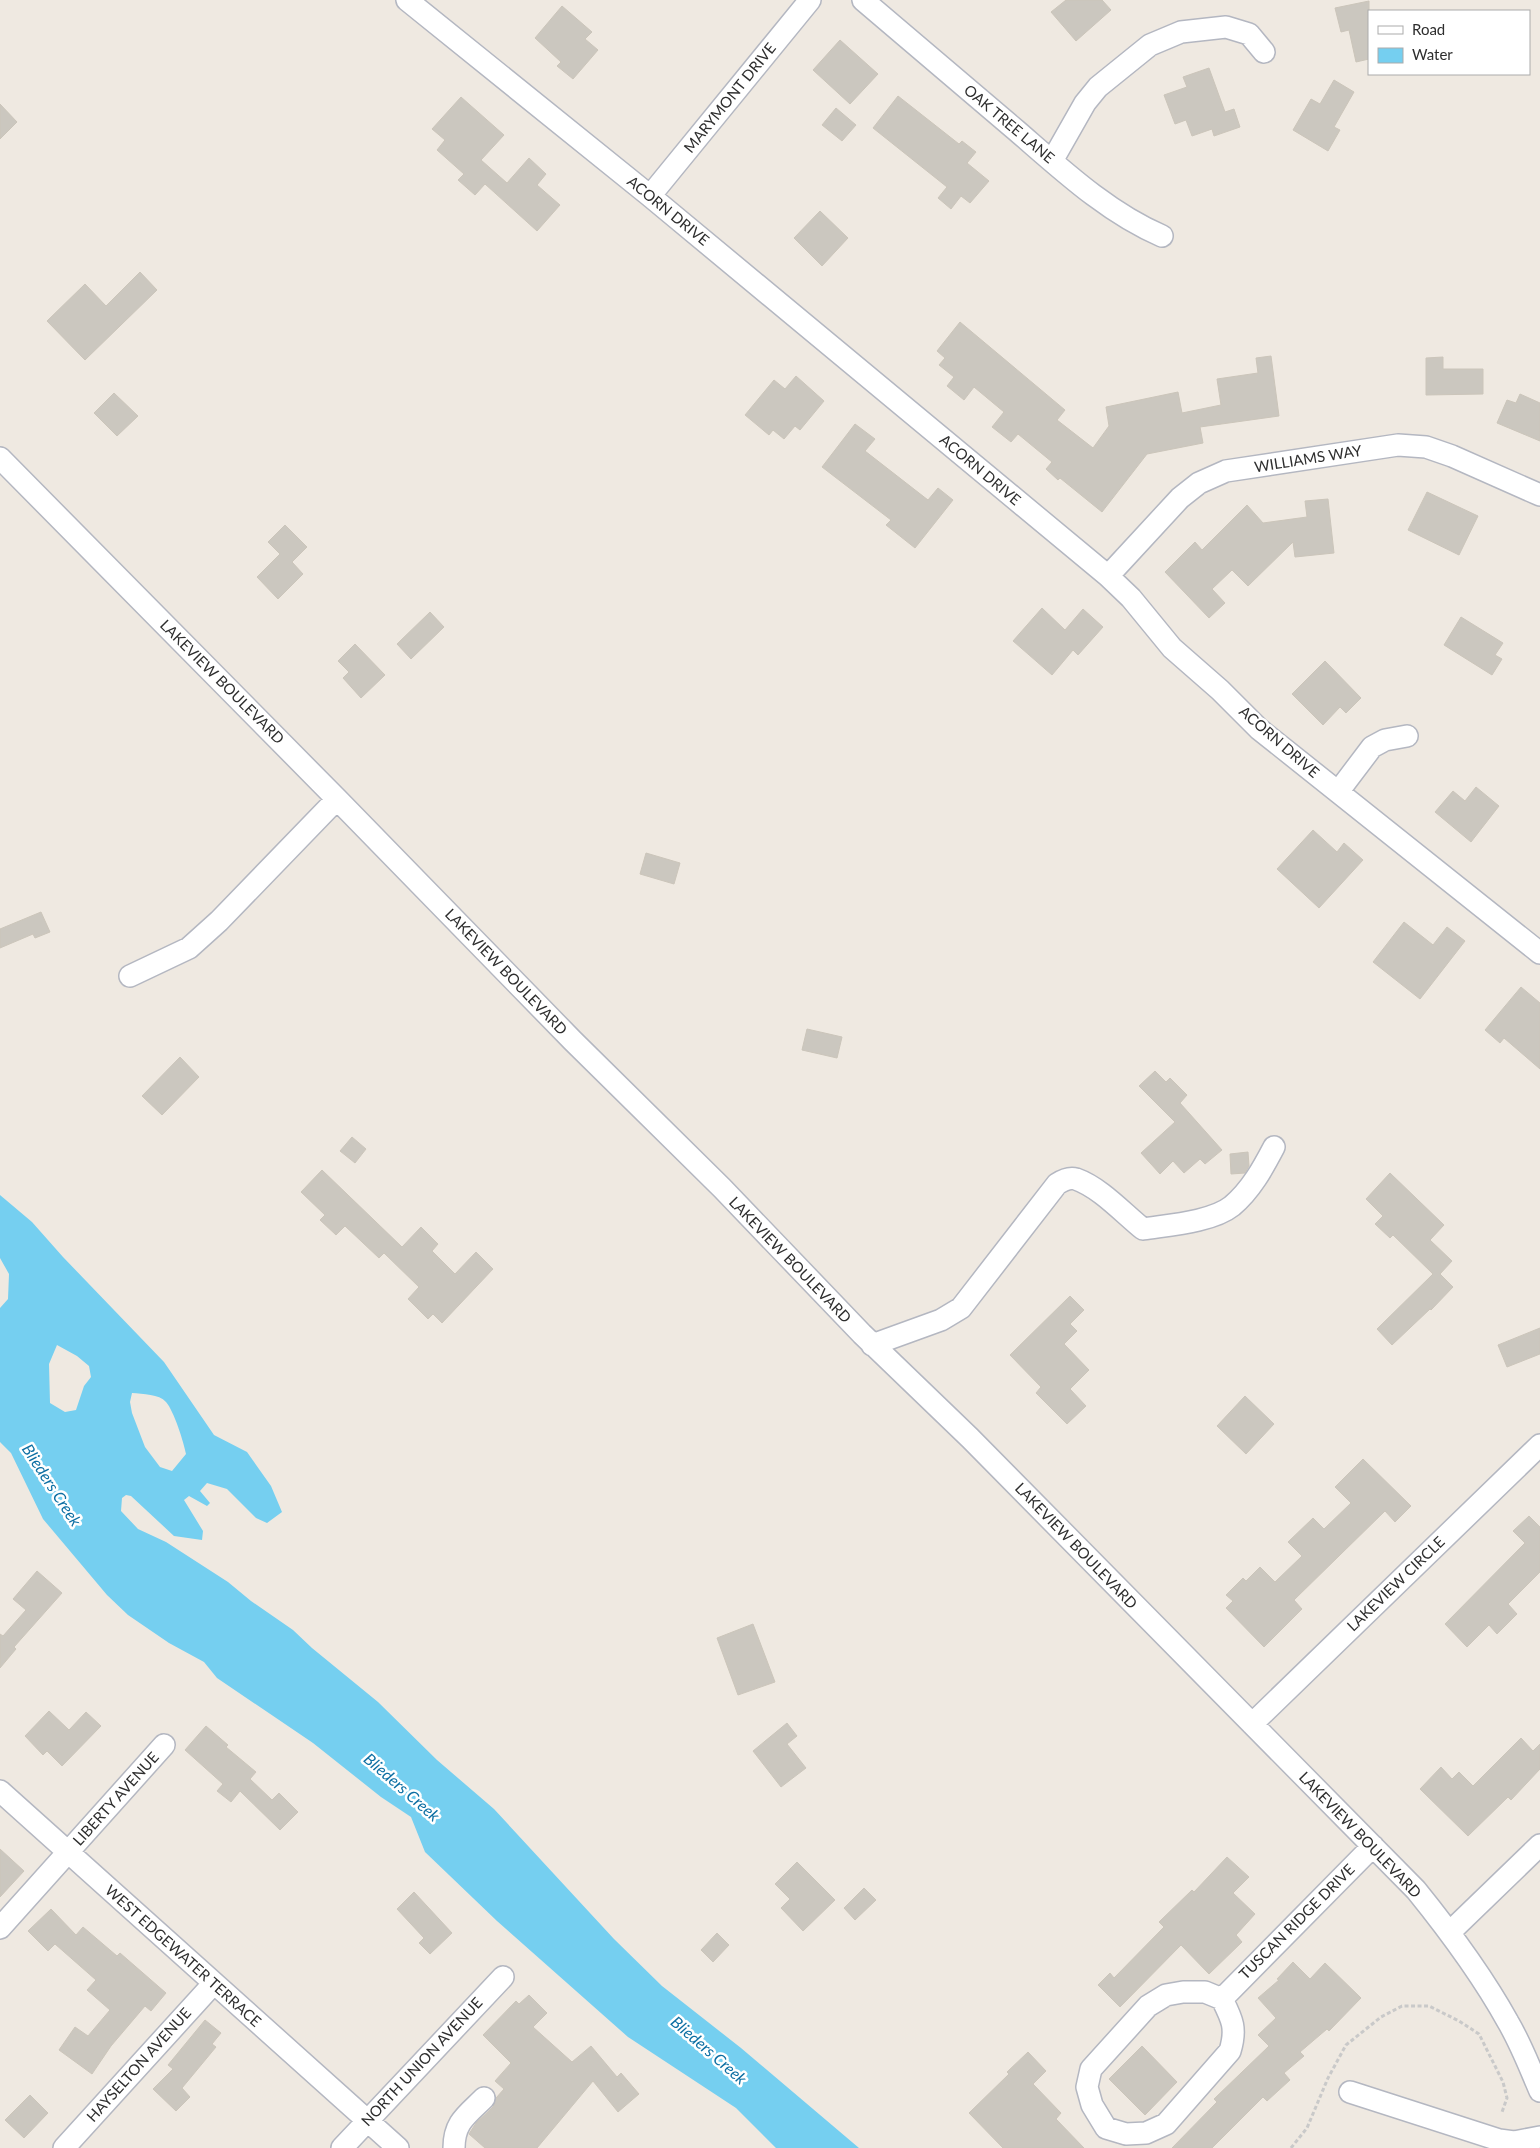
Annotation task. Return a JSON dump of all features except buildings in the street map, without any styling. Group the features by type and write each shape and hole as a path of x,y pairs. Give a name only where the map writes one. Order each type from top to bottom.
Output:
{"street":[{"name":"ACORN DRIVE","path":"407,0 650,196 1108,576 1130,598 1172,648 1220,690 1259,729 1540,953"},
{"name":"MARYMONT DRIVE","path":"650,196 810,0"},
{"name":"OAK TREE LANE","path":"863,0 1052,161 1120,214 1138,226 1162,236"},
{"path":"1052,161 1085,103 1098,87 1150,45 1181,32 1226,27 1249,34 1264,52"},
{"name":"WILLIAMS WAY","path":"1108,576 1180,498 1199,483 1226,471 1398,445 1426,447 1452,456 1540,495"},
{"name":"LAKEVIEW BOULEVARD","path":"0,458 573,1041 722,1188 872,1345 970,1438 1416,1890 1479,1972 1510,2024 1540,2092"},
{"path":"1338,792 1372,747 1385,740 1407,736"},
{"path":"130,976 188,948 219,921 337,799"},
{"path":"872,1345 941,1320 961,1308 1057,1184 1066,1179 1075,1179 1097,1191 1143,1229 1182,1223 1204,1219 1231,1207 1260,1175 1274,1147"},
{"name":"LAKEVIEW CIRCLE","path":"1252,1724 1540,1445"},
{"name":"LIBERTY AVENUE","path":"0,1928 164,1745"},
{"name":"WEST EDGEWATER TERRACE","path":"0,1791 398,2148"},
{"path":"1450,1932 1540,1845"},
{"name":"TUSCAN RIDGE DRIVE","path":"1222,1999 1373,1846"},
{"name":"NORTH UNION AVENUE","path":"342,2148 503,1977"},
{"name":"HAYSELTON AVENUE","path":"64,2148 214,1983"},
{"path":"1205,1992 1222,1999 1233,2022 1234,2038 1230,2051 1166,2124 1146,2133 1126,2134 1106,2128 1092,2105 1087,2087 1091,2069 1148,2006 1166,1995 1205,1992"},
{"path":"1350,2092 1499,2140 1514,2142 1540,2137"},
{"path":"454,2148 454,2133 457,2126 484,2098"}],"path":[{"path":"1291,2148 1307,2128 1328,2078 1346,2045 1381,2017 1402,2006 1428,2006 1459,2021 1479,2034 1503,2082 1506,2098 1502,2112"}],"water":[{"name":"Blieders Creek","path":"0,1195 32,1222 164,1362 214,1435 247,1452 271,1486 282,1512 267,1523 256,1518 227,1489 207,1483 200,1491 210,1503 207,1506 189,1496 184,1500 203,1531 202,1540 174,1536 131,1496 126,1495 122,1498 121,1511 138,1529 166,1542 228,1582 251,1601 293,1630 378,1702 437,1760 494,1809 614,1939 662,1986 741,2048 859,2148 776,2148 736,2108 628,2037 497,1921 425,1852 411,1817 381,1797 313,1743 217,1678 204,1662 169,1643 128,1615 107,1595 43,1519 11,1453 0,1442 0,1308 8,1299 9,1274 0,1258","holes":["57,1345 77,1356 89,1366 91,1377 84,1386 76,1410 65,1412 50,1403 49,1364","132,1393 159,1397 169,1406 181,1435 186,1454 172,1471 160,1467 145,1447 132,1413 130,1402"]}]}
